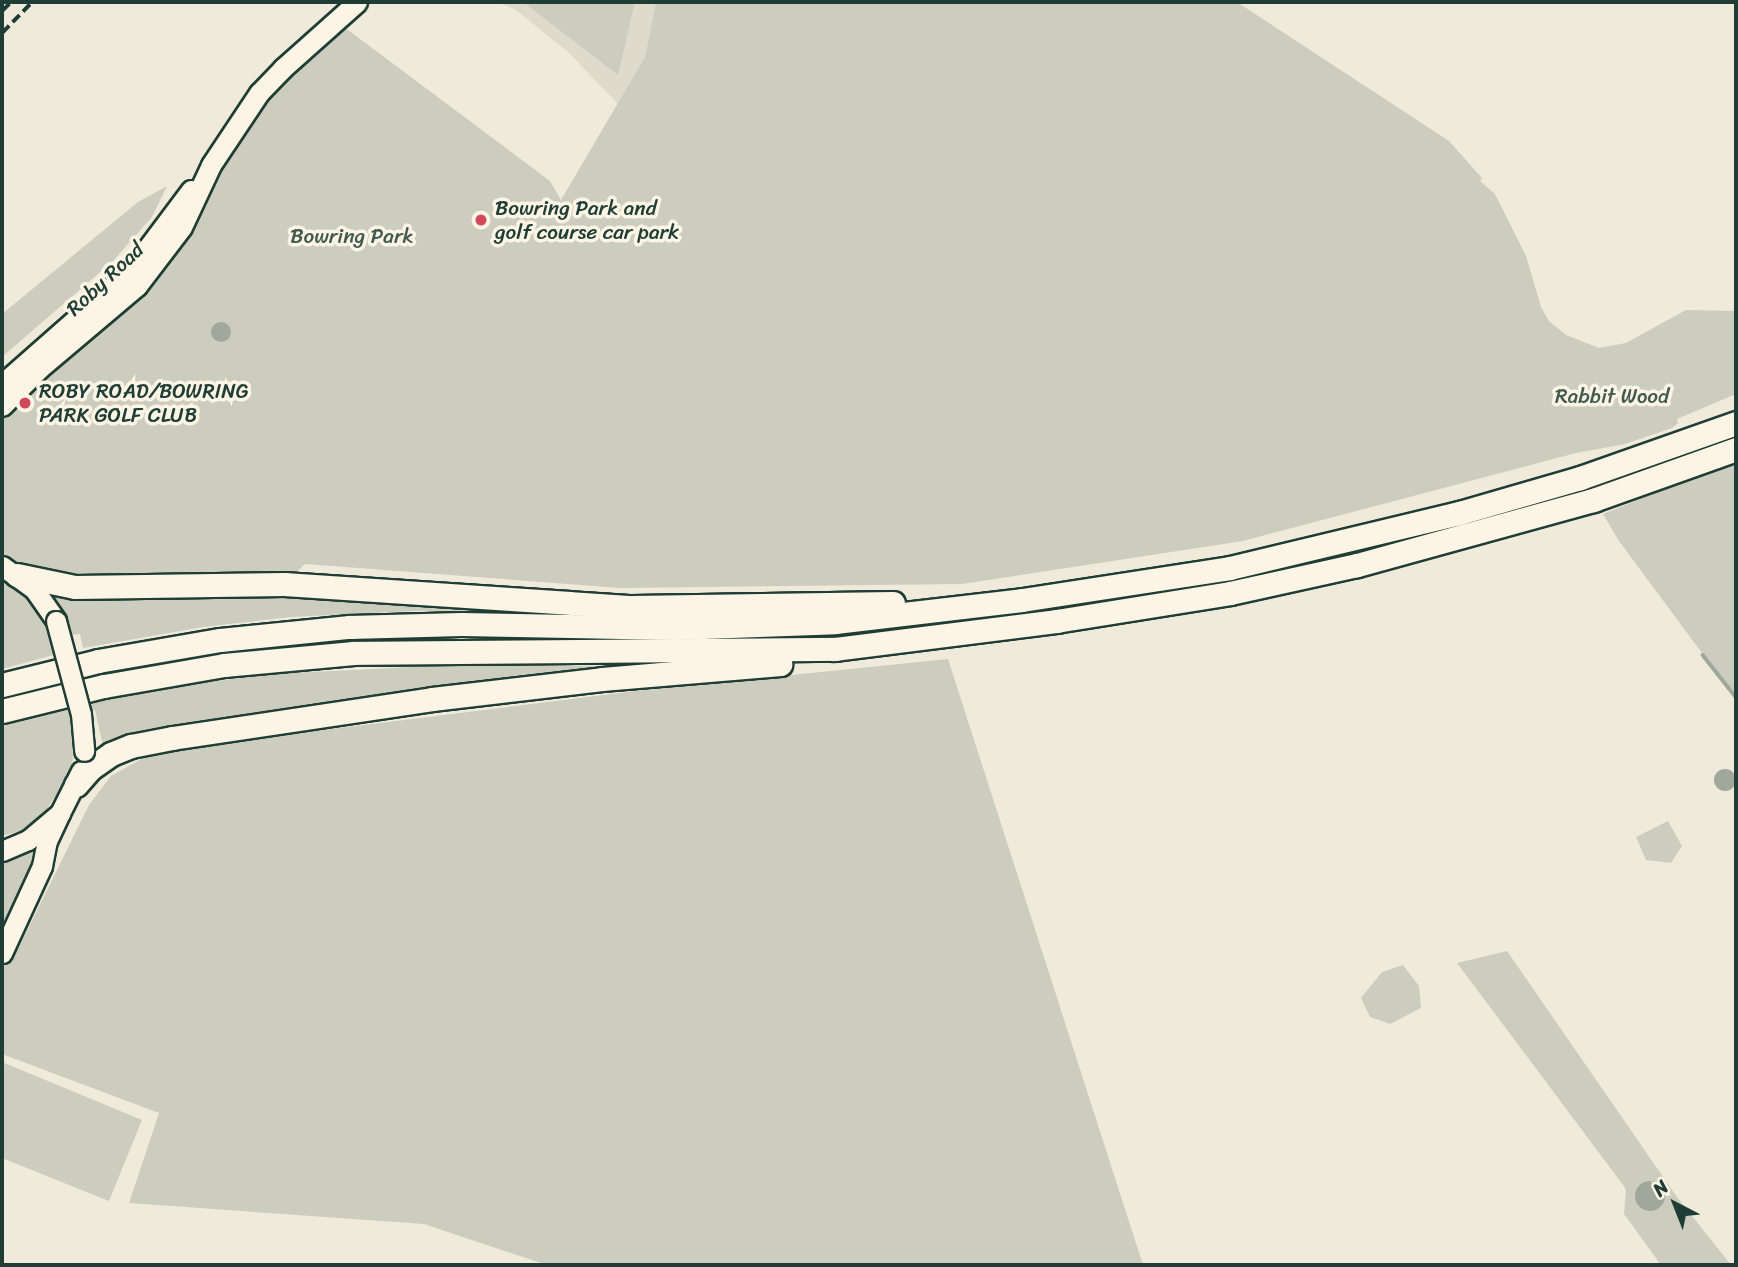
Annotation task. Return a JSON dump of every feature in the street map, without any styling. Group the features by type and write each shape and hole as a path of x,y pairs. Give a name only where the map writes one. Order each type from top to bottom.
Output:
{"highway":[{"path":"2,685 98,661 220,640 349,627 461,624 675,628 835,622 1022,600 1230,568 1459,513 1580,478 1736,423"},
{"path":"76,785 91,768 111,754 131,746 172,738 432,699 601,679 830,660 1230,593 1357,565 1592,500 1736,449"},
{"path":"6,568 75,587 284,584 632,607 1022,600"},
{"path":"2,711 104,686 224,665 352,653 465,649 679,652 835,649 1056,621"}],"main road":[{"name":"Roby Road","path":"2,384 113,286 143,254 271,80 357,2"},
{"name":"Roby Road","path":"2,406 40,368 137,286 182,227 211,165"},
{"path":"2,953 33,888 52,827 76,785 84,751 81,714 56,621 34,589 6,568"},
{"path":"2,851 28,840 60,813"}],"shaded area":[{"path":"498,2 656,2 645,57 618,104 568,52 516,10"},
{"path":"221,322 228,325 231,332 228,339 221,342 214,339 211,332 214,325"},
{"path":"1725,769 1735,776 1736,780 1729,790 1725,791 1715,784 1714,780 1721,770"},
{"path":"1650,1181 1661,1185 1665,1196 1661,1207 1650,1211 1639,1207 1635,1196 1639,1185"}],"green space":[{"path":"523,2 635,2 618,75"},
{"path":"656,2 1237,2 1449,141 1482,178 1480,181 1495,194 1526,256 1541,307 1549,321 1566,335 1599,348 1626,343 1686,310 1736,311 1736,394 1677,419 1678,423 1672,428 1625,444 1576,453 1243,541 962,584 620,588 305,564 284,584 138,587 2,566 2,406 211,165 300,52 344,27 550,181 561,200 645,57"},
{"path":"167,186 152,217 113,261 2,357 2,314 138,202"},
{"path":"1736,461 1736,699 1619,541 1603,514"},
{"path":"2,575 20,588 40,609 51,628 57,654 2,669"},
{"path":"220,585 533,610 412,611 291,617 203,627 83,648 80,634 73,635 52,594"},
{"path":"948,659 1143,1265 547,1265 424,1224 129,1203 159,1113 2,1054 2,969 19,947 89,805 111,776 147,756 203,745 627,692"},
{"path":"455,665 598,666 600,669 416,694 401,691 156,729 130,735 103,746 95,710 70,715 73,757 71,769 59,791 44,813 20,831 2,836 2,726 98,702 178,686 271,674"},
{"path":"1668,821 1682,846 1671,863 1646,860 1636,837"},
{"path":"33,845 38,852 2,937 2,857"},
{"path":"1507,951 1677,1197 1731,1265 1661,1265 1624,1214 1626,1189 1457,963"},
{"path":"1403,965 1419,986 1421,1008 1390,1024 1370,1017 1361,998 1382,972"},
{"path":"2,1062 142,1120 109,1201 2,1158"}],"waterway":[{"path":"1703,655 1736,697"}],"railway":[{"path":"2,11 11,2"},
{"path":"2,33 32,2"}],"place":[{"name":"Bowring Park and golf course car park","path":"481,220"},
{"name":"ROBY ROAD/BOWRING PARK GOLF CLUB","path":"25,403"}],"park label":[{"name":"Bowring Park","path":"352,236"},
{"name":"Rabbit Wood","path":"1612,396"}]}
